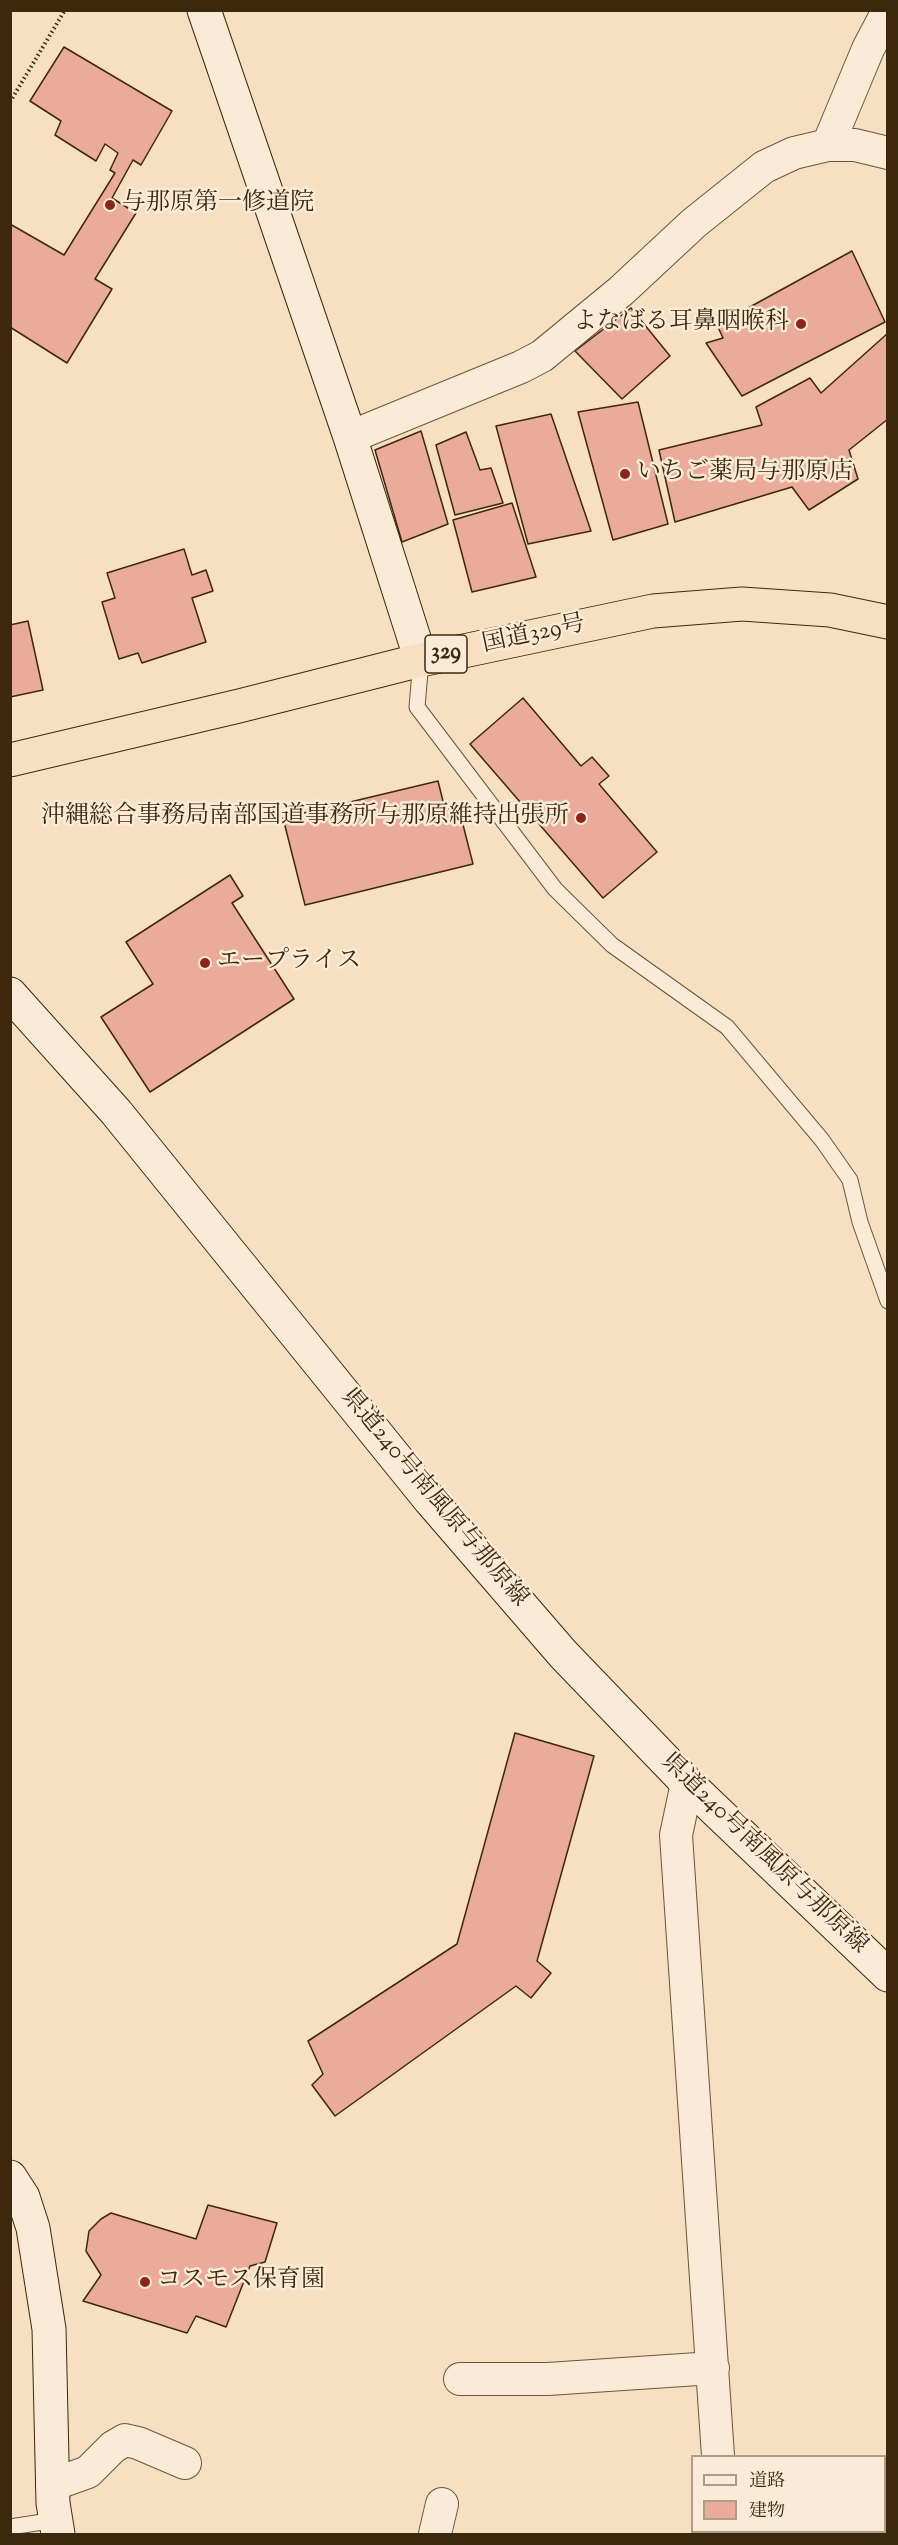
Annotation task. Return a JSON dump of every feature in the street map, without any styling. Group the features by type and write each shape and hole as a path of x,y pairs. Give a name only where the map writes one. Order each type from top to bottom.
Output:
{"highway":[{"name":"国道329号","path":"10,760 240,706 421,660 653,611 742,604 830,610 888,622"}],"main road":[{"path":"204,10 350,437 421,660"},
{"name":"県道240号南風原与那原線","path":"10,994 116,1112 430,1500 563,1654 687,1783 888,1975"},
{"path":"10,2177 23,2197 33,2228 49,2329 52,2485 57,2527"}],"street":[{"path":"828,145 868,49 888,10"},
{"path":"350,437 521,368 542,356 621,291 694,223 764,167 794,153 828,145 855,145 888,153"},
{"path":"687,1783 676,1835 718,2455"},
{"path":"460,2379 548,2379 712,2368"},
{"path":"52,2485 88,2472 113,2447 125,2440 138,2443 185,2463"},
{"path":"435,2535 442,2504"}],"lane":[{"path":"421,660 417,707 555,889 612,945 727,1028 822,1140 850,1180 860,1222 888,1301"},
{"path":"10,2527 57,2527"}],"path":[{"path":"10,102 65,10"}],"building":[{"name":"与那原第一修道院","path":"64,47 172,111 141,165 133,160 112,198 136,213 95,279 112,289 67,363 10,327 10,224 64,255 115,173 110,170 118,153 105,144 96,161 55,135 61,121 30,101"},
{"name":"よなばる耳鼻咽喉科","path":"852,251 885,322 742,396 706,343 723,338 717,325"},
{"path":"631,308 670,356 622,399 575,351"},
{"path":"888,333 888,419 849,450 858,479 809,510 792,487 675,522 659,450 762,425 756,407 810,378 821,393"},
{"path":"638,402 668,524 613,540 578,412"},
{"path":"551,414 591,531 528,544 496,426"},
{"path":"421,431 448,524 402,542 375,450"},
{"path":"466,432 480,470 491,468 503,503 455,515 436,445"},
{"path":"512,503 536,577 472,592 453,520"},
{"path":"184,549 192,575 206,570 213,591 192,598 206,642 142,663 138,653 119,659 102,602 115,598 107,573"},
{"path":"28,621 43,690 10,697 10,625"},
{"name":"沖縄総合事務局南部国道事務所与那原維持出張所","path":"523,698 581,766 592,757 609,776 599,784 657,852 603,898 470,744"},
{"path":"438,781 445,809 458,805 473,864 305,905 283,818"},
{"name":"エープライス","path":"230,875 243,896 232,903 294,999 150,1092 101,1017 153,984 126,942"},
{"path":"515,1733 594,1756 537,1961 551,1973 531,1998 516,1986 335,2116 312,2085 323,2074 308,2041 457,1944"},
{"path":"208,2205 277,2223 265,2262 250,2266 226,2327 196,2316 187,2333 83,2301 101,2275 86,2251 89,2231 101,2219 111,2213 196,2239"}],"place":[{"name":"与那原第一修道院","path":"110,205"},
{"name":"よなばる耳鼻咽喉科","path":"801,324"},
{"name":"いちご薬局与那原店","path":"625,474"},
{"name":"沖縄総合事務局南部国道事務所与那原維持出張所","path":"581,818"},
{"name":"エープライス","path":"205,963"},
{"name":"コスモス保育園","path":"145,2282"}]}
